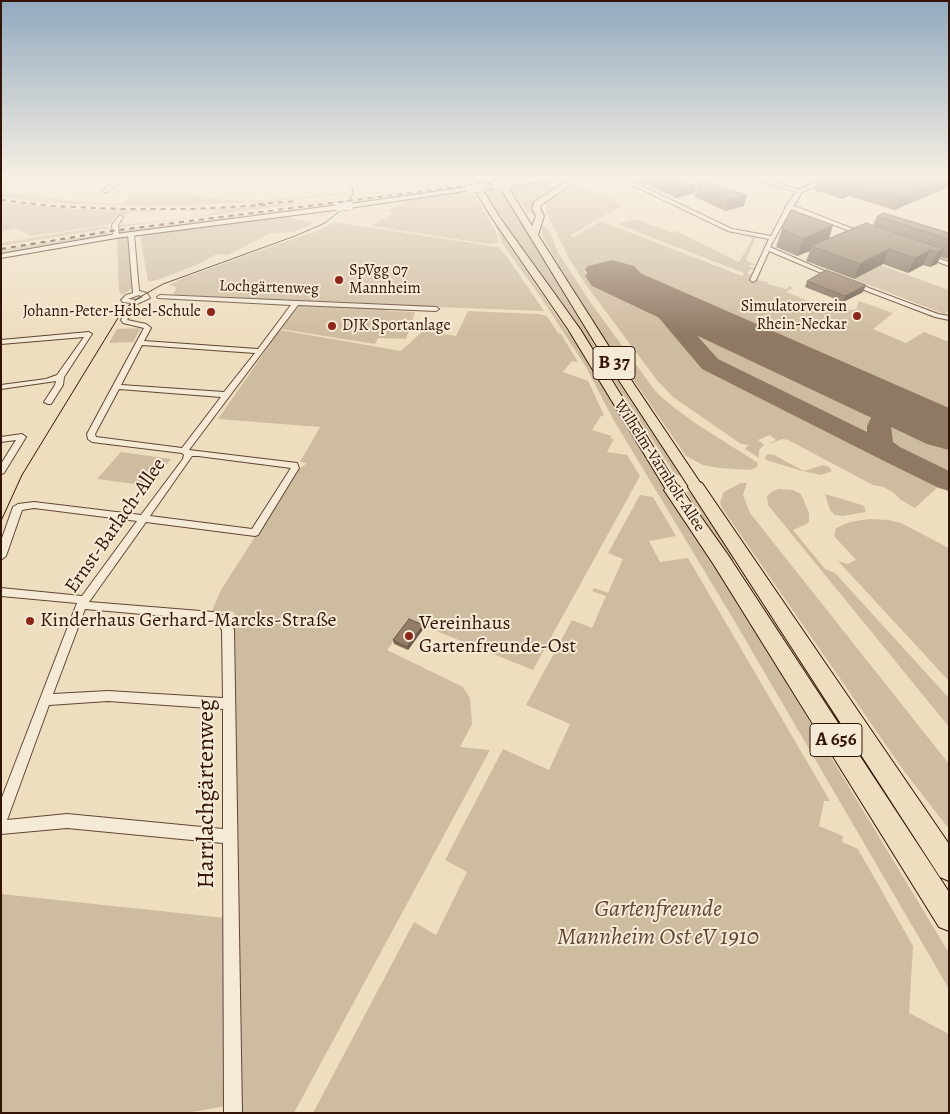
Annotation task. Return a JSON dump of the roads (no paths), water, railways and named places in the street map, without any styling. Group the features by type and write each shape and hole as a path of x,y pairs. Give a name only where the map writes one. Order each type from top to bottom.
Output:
{"highway":[{"name":"Wilhelm-Varnholt-Allee","path":"696,486 760,601"},
{"name":"Wilhelm-Varnholt-Allee","path":"673,490 760,601"},
{"name":"A 656","path":"760,601 949,868"},
{"name":"A 656","path":"760,601 949,917"}],"main road":[{"name":"Wilhelm-Varnholt-Allee","path":"505,231 574,329 673,490"},
{"name":"Wilhelm-Varnholt-Allee","path":"532,231 607,353 696,486"}],"street":[{"path":"116,231 116,236"},
{"path":"1,256 154,231"},
{"path":"735,231 773,238"},
{"path":"753,280 777,231"},
{"path":"852,236 864,233 858,231"},
{"name":"Ernst-Barlach-Allee","path":"131,234 136,293"},
{"path":"767,248 937,316 949,318"},
{"path":"920,254 949,264"},
{"path":"796,261 804,258"},
{"name":"Ernst-Barlach-Allee","path":"136,293 148,296 142,301 134,303 124,300 128,296 136,293"},
{"name":"Lochgärtenweg","path":"160,297 436,309"},
{"name":"Ernst-Barlach-Allee","path":"1,818 83,602 187,459 186,453 92,439 91,434 118,387 148,328 147,326 128,324 124,320 134,303"},
{"path":"186,453 227,394 296,303"},
{"path":"1,342 88,334 60,377 59,384 48,402"},
{"path":"140,343 261,351"},
{"path":"1,387 47,381 60,377"},
{"path":"118,387 227,394"},
{"path":"1,440 22,438 1,471"},
{"path":"1,556 18,507 42,505 255,533 295,468 294,465 289,464 186,453"},
{"path":"1,592 83,602"},
{"name":"Harrlachgärtenweg","path":"83,602 213,616 221,619 228,630 233,1113"},
{"path":"47,700 108,696 229,704"},
{"path":"1,827 67,821 230,838"}],"tram line":[{"path":"1,521 22,475 121,313 138,298 163,284 307,231"}],"railway":[{"path":"1,249 111,231"}],"place":[{"name":"SpVgg 07 Mannheim","path":"339,280"},
{"name":"Johann-Peter-Hebel-Schule","path":"211,312"},
{"name":"Simulatorverein Rhein-Neckar","path":"857,316"},
{"name":"DJK Sportanlage","path":"332,326"},
{"name":"Kinderhaus Gerhard-Marcks-Straße","path":"30,621"},
{"name":"Vereinhaus Gartenfreunde-Ost","path":"409,636"}],"park label":[{"name":"Gartenfreunde Mannheim Ost eV 1910","path":"658,924"}]}
